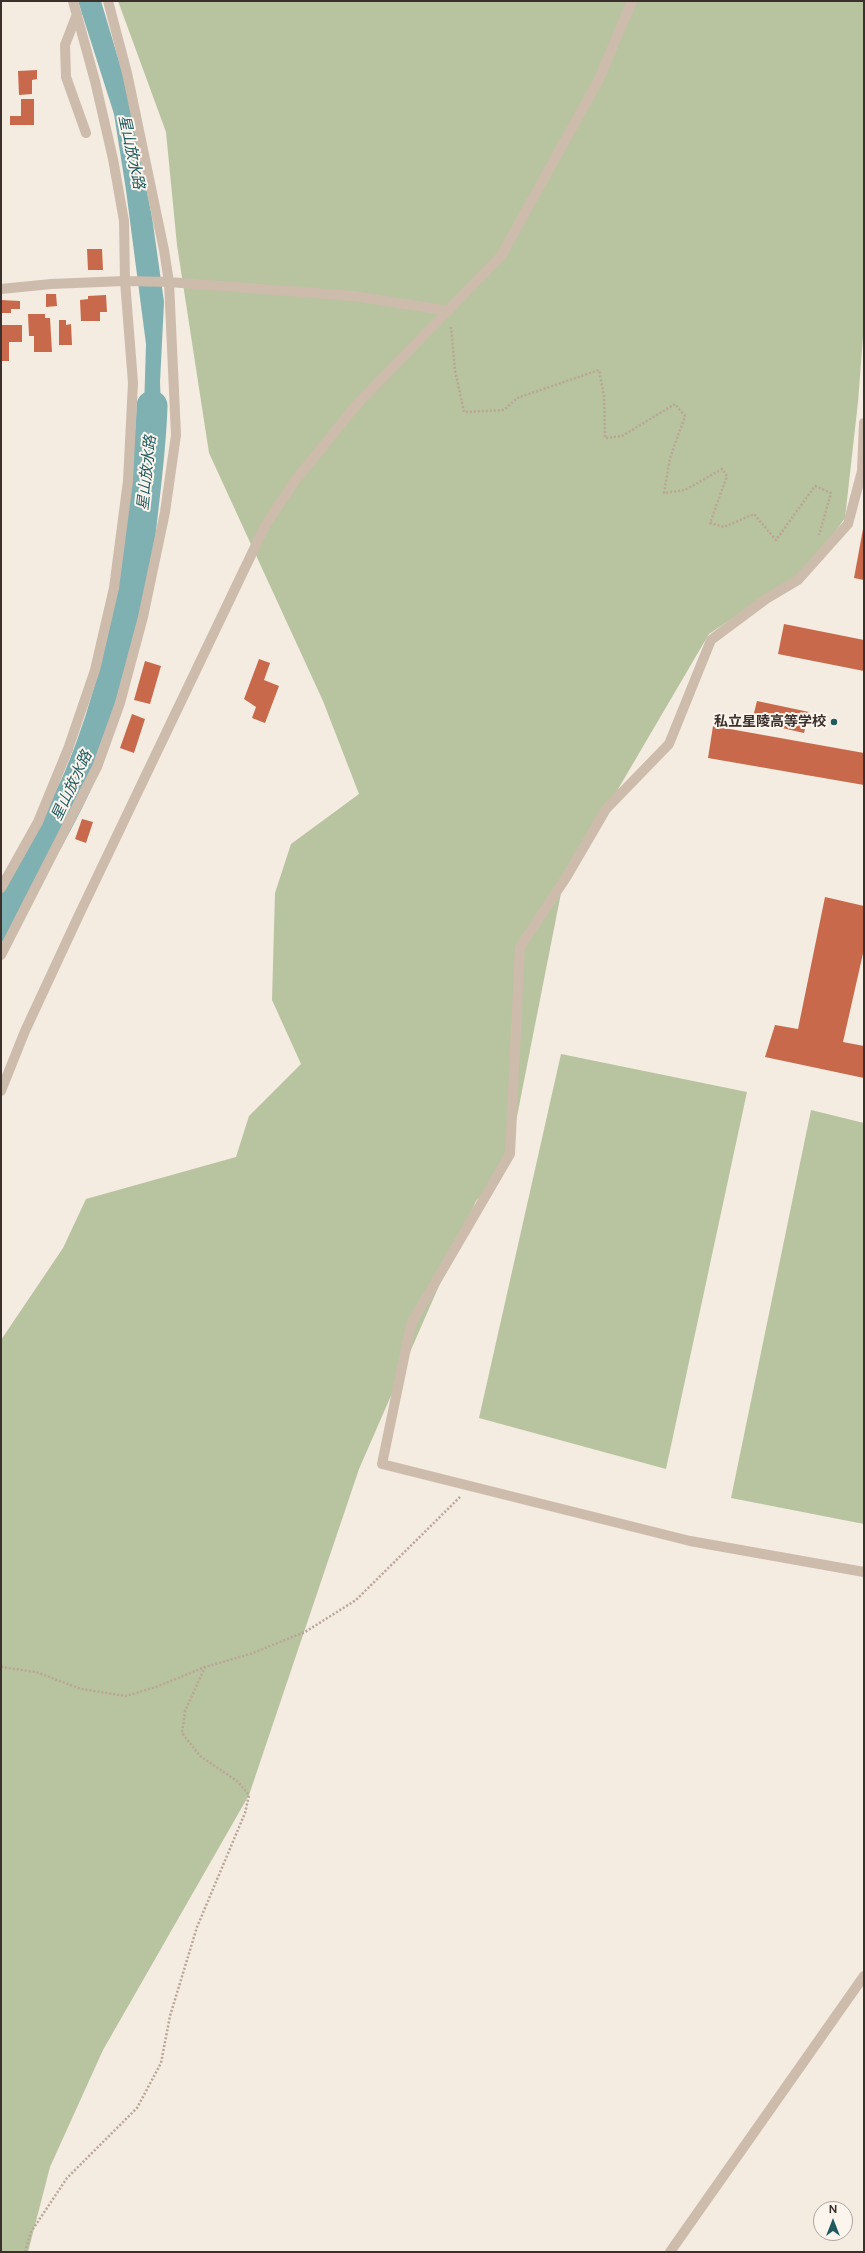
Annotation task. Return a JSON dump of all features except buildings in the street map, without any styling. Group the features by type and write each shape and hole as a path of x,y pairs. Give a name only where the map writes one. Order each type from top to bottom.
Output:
{"street":[{"path":"1,888 38,822 68,749 96,670 114,588 128,481 133,383 125,280 124,221 113,159 73,1"},
{"path":"1,955 97,767 120,703 143,617 165,512 176,435 169,282 164,250 129,80 108,1"},
{"path":"1,1090 25,1030 264,526 294,482 358,403 501,256 599,79 632,1"},
{"path":"77,14 65,45 66,77 86,133"},
{"path":"1,289 51,284 125,280 169,282 354,296 449,311"},
{"path":"864,423 862,471 848,524 798,580 766,600 711,640 669,744 606,809 567,876 520,947 510,1154 411,1324 382,1464 690,1541 864,1572"},
{"path":"670,2252 864,1976"}],"path":[{"path":"449,311 455,370 464,412 504,410 517,398 599,370 604,396 605,438 622,436 675,404 685,416 670,458 664,493 684,490 722,469 727,476 710,523 724,527 754,514 776,540 815,486 831,493 818,537"},
{"path":"1,1667 36,1672 81,1689 126,1696 156,1687 205,1667 250,1654 305,1632 356,1600 465,1492"},
{"path":"25,2252 31,2232 68,2178 137,2108 161,2062 170,2016 197,1927 245,1813 249,1795 237,1781 200,1756 182,1733 185,1711 205,1667"}],"green space":[{"path":"118,1 864,1 864,324 858,402 845,518 810,567 709,634 563,883 507,1167 476,1201 359,1469 249,1795 103,2050 50,2167 28,2252 1,2252 1,1340 63,1248 86,1199 236,1157 249,1116 301,1064 272,1000 275,893 291,844 359,794 323,701 209,453 177,245 166,132"},
{"path":"561,1054 747,1092 666,1469 479,1418"},
{"path":"811,1110 864,1123 864,1524 731,1498"}],"water":[{"path":"78,1 101,1 124,78 152,217 164,302 160,382 163,460 143,443 146,344 126,190 114,114"}],"waterway":[{"name":"星山放水路","path":"1,926 70,797 92,746 103,713 121,646 134,577 147,470 152,406"}],"place":[{"name":"私立星陵高等学校","path":"834,722"}]}
